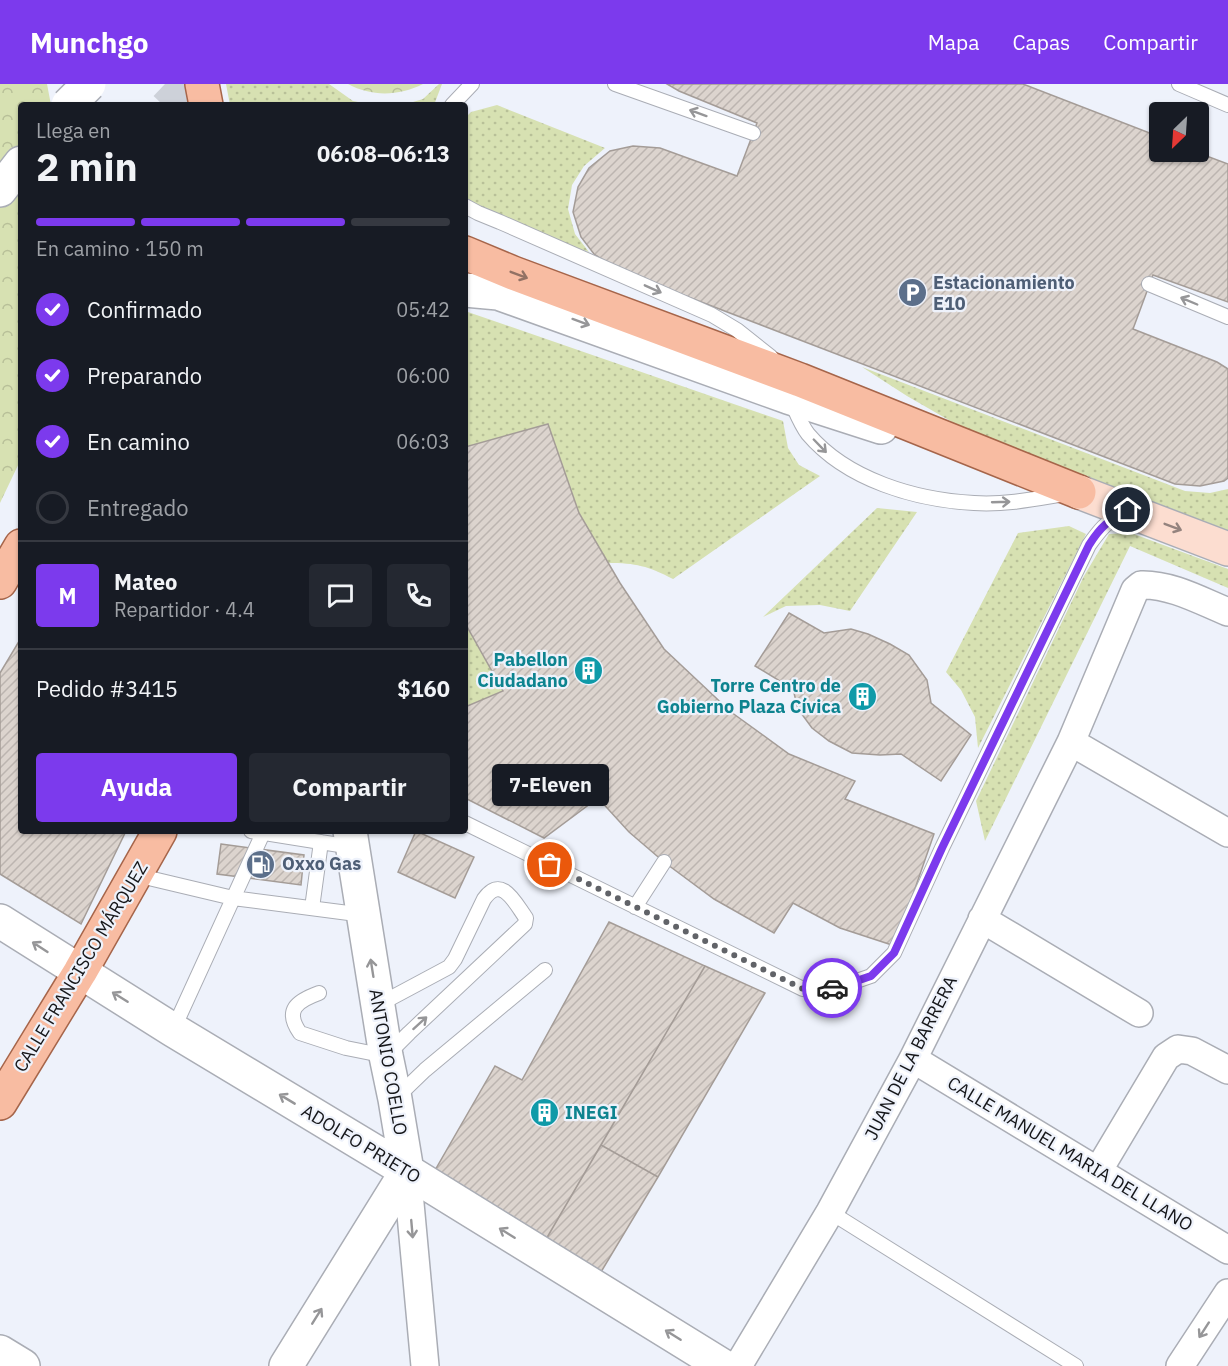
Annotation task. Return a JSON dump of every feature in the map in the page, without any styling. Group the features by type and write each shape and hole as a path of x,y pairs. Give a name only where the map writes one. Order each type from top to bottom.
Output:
{"main road":[{"path":"73,84 76,102"},
{"path":"202,84 205,102"},
{"path":"468,254 794,388 1228,549"},
{"path":"0,582 18,551"},
{"name":"CALLE FRANCISCO MÁRQUEZ","path":"0,1103 80,972 158,834"}],"street":[{"path":"71,102 89,84"},
{"path":"0,190 18,167"},
{"path":"468,290 498,293 794,388"},
{"name":"JUAN DE LA BARRERA","path":"738,1366 830,1212 913,1059 1071,742 1135,590 1141,585 1166,588 1228,612"},
{"path":"1071,742 1228,833"},
{"name":"ANTONIO COELLO","path":"341,840 364,915 407,1171 425,1366"},
{"path":"982,920 1139,1013"},
{"name":"ADOLFO PRIETO","path":"0,921 173,1030 723,1366"},
{"path":"1098,1171 1166,1058 1178,1049 1192,1051 1228,1070"},
{"name":"CALLE MANUEL MARIA DEL LLANO","path":"913,1059 1228,1250"},
{"path":"286,1366 407,1171"},
{"path":"1180,1366 1228,1293"},
{"path":"0,1352 23,1366"}],"lane":[{"path":"455,102 472,84"},
{"path":"615,84 753,133"},
{"path":"1179,84 1228,105"},
{"path":"468,208 712,315 737,330 794,388 807,432 827,454 865,477 934,500 976,504 1020,502 1079,492"},
{"path":"1149,284 1228,317"},
{"path":"468,824 803,989 836,988 871,976 894,953 942,848 1089,545 1110,520 1128,510"},
{"path":"173,1030 233,898 256,834"},
{"path":"278,834 341,840 312,908"},
{"path":"635,907 664,862"},
{"path":"136,875 233,898 364,915"},
{"path":"319,993 302,999 295,1006 293,1020 300,1033 346,1048 386,1056 526,922 526,918 505,891 495,889 488,892 455,959 448,967 378,1005"},
{"path":"448,967 456,990"},
{"path":"395,1100 425,1070 545,970"},
{"path":"830,1212 1076,1366"}],"green space":[{"path":"0,84 47,84 50,102 18,102 18,465 0,503"},
{"path":"226,84 329,84 358,102 229,102"},
{"path":"348,84 423,84 395,93 376,93"},
{"path":"439,84 442,84 435,102 413,102 423,99"},
{"path":"497,105 605,148 584,166 572,185 568,209 575,234 589,252 529,232 468,203 468,115 471,112"},
{"path":"468,312 783,421 788,448 799,465 820,476 673,579 642,566 608,563 579,513 548,424 468,446"},
{"path":"862,367 1185,491 1210,493 1228,489 1228,536 973,434"},
{"path":"877,508 917,512 850,611 820,605 786,606 763,617"},
{"path":"1069,526 1086,534 978,748 975,717 961,690 946,672 1018,533"},
{"path":"1131,533 1228,569 1228,588 1130,546 985,841 976,801 1084,576 1109,534"},
{"path":"468,628 503,691 468,706"}],"building":[{"name":"Estacionamiento E10","path":"667,84 1023,84 1149,133 1149,162 1209,162 1209,157 1228,164 1228,302 1153,275 1133,329 1217,362 1228,369 1228,478 1200,486 1175,484 618,270 594,254 581,237 573,212 578,187 589,168 610,151 633,146 660,148 737,176 757,123"},
{"name":"Pabellon Ciudadano","path":"548,424 579,513 620,583 664,649 731,712 789,754 855,781 845,799 934,834 895,946 840,928 793,903 774,933 714,899 664,862 629,832 598,798 544,838 468,800 468,706 503,691 468,628 468,446"},
{"name":"Torre Centro de Gobierno Plaza Cívica","path":"789,613 824,633 851,629 868,634 909,655 927,680 931,703 971,735 941,781 901,754 852,753 829,741 812,728 798,709 793,689 755,666"},
{"path":"18,643 18,834 125,834 81,924 0,874 0,673"},
{"path":"415,834 423,834 474,857 455,898 398,872"},
{"name":"Oxxo Gas","path":"221,844 304,855 301,885 217,874"},
{"name":"INEGI","path":"609,922 705,966 545,1241 434,1172 495,1066 522,1080"},
{"path":"705,966 765,993 658,1177 601,1145"},
{"path":"601,1145 658,1177 601,1272 545,1241"}],"tunnel":[{"path":"165,84 184,102"}],"way so far":[{"path":"550,865 803,989 832,988"}],"place":[{"name":"Estacionamiento E10","path":"912,293"},
{"name":"Pabellon Ciudadano","path":"589,670"},
{"name":"Torre Centro de Gobierno Plaza Cívica","path":"862,696"},
{"name":"Oxxo Gas","path":"261,864"},
{"name":"7-Eleven","path":"550,865"},
{"name":"INEGI","path":"544,1113"}],"route":[{"path":"832,988 871,976 894,953 942,848 1089,545 1110,520 1128,510"}]}
